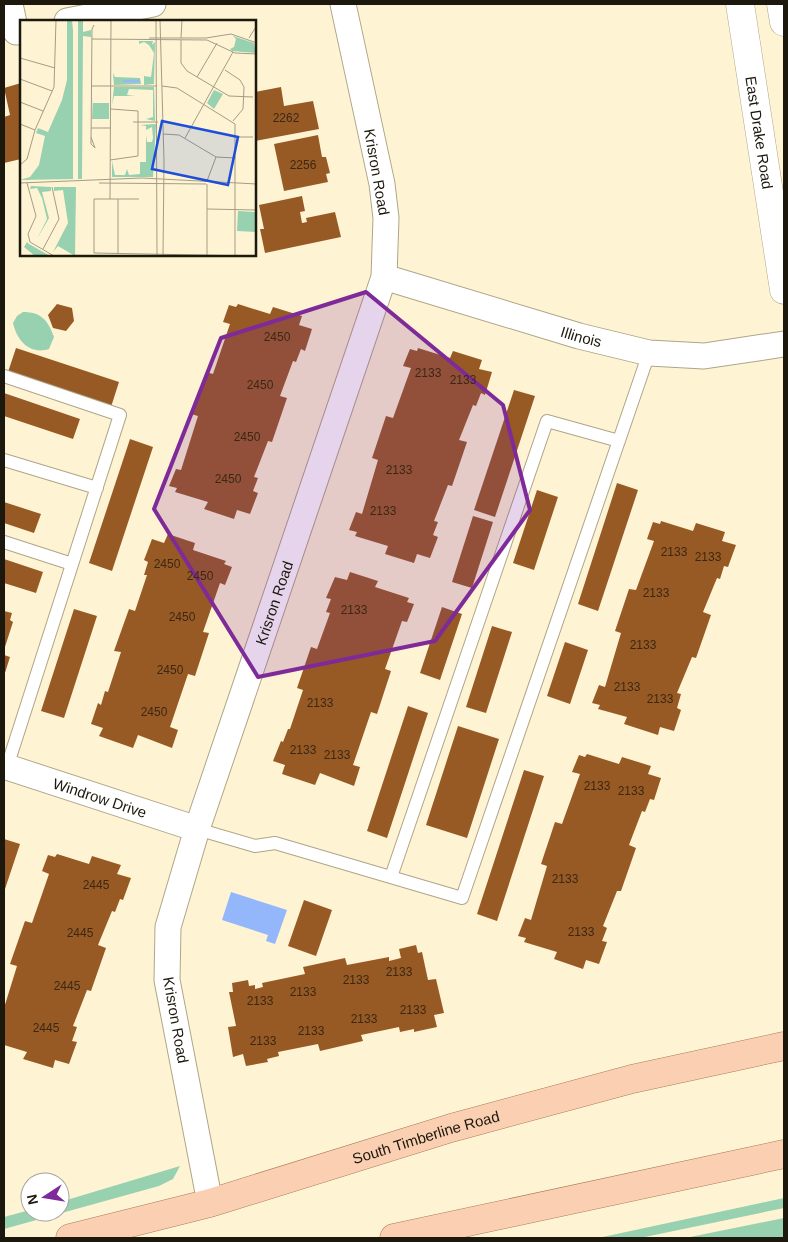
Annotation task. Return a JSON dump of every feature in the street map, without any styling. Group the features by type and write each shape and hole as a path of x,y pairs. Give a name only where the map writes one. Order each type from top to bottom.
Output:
{"main road":[{"name":"East Drake Road","path":"740,4 784,290"},
{"path":"781,4 784,22"},
{"path":"751,71 767,109 784,174"},
{"name":"South Timberline Road","path":"70,1238 210,1203 451,1128 632,1080 784,1046"},
{"path":"394,1238 784,1154"}],"street":[{"path":"10,4 14,32"},
{"path":"73,20 153,4"},
{"name":"Krisron Road","path":"210,1203 167,980 168,927 197,830 384,277 386,218 382,184 343,4"},
{"name":"Illinois","path":"384,277 579,336 649,353 704,356 784,344"},
{"name":"Windrow Drive","path":"5,770 197,830"}],"lane":[{"path":"197,830 255,846 275,843 462,898 649,353"},
{"path":"4,376 120,415 5,770"},
{"path":"392,877 547,421 619,441"},
{"path":"4,460 97,488"},
{"path":"4,542 72,564"}],"highlighted area":[{"path":"366,292 503,405 530,510 435,641 258,677 154,509 221,338"}],"green space":[{"path":"23,312 39,315 49,326 54,337 49,349 36,350 21,341 13,323 17,316"},
{"path":"180,1166 173,1179 159,1186 70,1211 70,1199"},
{"path":"784,1198 784,1208 640,1238 598,1238"},
{"path":"20,1213 20,1222 29,1222 4,1229 4,1217"},
{"path":"784,1218 784,1238 685,1238"}],"water":[{"path":"231,892 287,910 275,944 266,941 268,935 222,920"}],"building":[{"path":"20,83 20,159 4,163 4,117 10,115 4,88"},
{"path":"281,87 284,106 313,101 319,129 256,141 256,92"},
{"path":"318,135 322,157 326,157 330,173 326,174 328,182 284,191 274,144"},
{"path":"302,196 305,211 300,212 302,223 307,222 306,218 335,212 341,237 265,253 260,229 264,229 259,205"},
{"path":"57,304 72,308 74,321 66,331 53,328 48,315"},
{"path":"238,304 270,314 273,307 302,316 299,325 312,329 305,351 301,349 296,362 293,361 280,396 287,398 272,442 268,441 254,477 258,478 253,491 258,493 250,514 237,510 234,519 204,509 208,502 175,492 177,488 169,486 176,469 181,470 198,416 191,414 206,372 213,374 230,324 223,322 229,305 236,307"},
{"path":"16,348 119,382 111,407 8,372"},
{"path":"418,348 450,358 453,351 482,360 479,369 492,372 485,395 481,393 476,406 473,405 459,440 467,442 452,486 448,485 434,521 438,522 433,535 438,537 430,558 417,554 414,563 385,554 388,546 355,536 357,532 349,530 356,512 362,514 378,460 372,458 386,416 393,418 411,368 403,366 410,349 417,351"},
{"path":"514,390 535,396 495,517 474,510"},
{"path":"4,393 80,419 73,439 4,416"},
{"path":"130,439 153,447 112,571 89,563"},
{"path":"617,483 638,490 598,611 578,604"},
{"path":"537,490 558,497 534,570 513,563"},
{"path":"4,502 41,514 34,533 4,523"},
{"path":"473,516 493,522 472,588 452,582"},
{"path":"661,521 693,531 696,523 725,532 722,541 736,545 728,567 724,566 720,579 717,578 703,612 711,615 696,658 692,657 677,693 681,694 677,708 681,710 674,731 660,727 658,735 624,724 627,717 598,709 600,705 592,703 599,685 605,687 621,633 615,631 629,589 636,590 654,541 647,539 653,522 660,524"},
{"path":"168,534 195,543 193,550 226,561 224,564 232,567 225,585 220,583 203,632 209,633 195,676 188,674 170,727 178,730 172,748 138,735 133,748 99,736 103,728 91,724 98,703 101,705 105,691 108,692 121,652 114,651 129,609 135,611 147,575 144,575 148,562 144,560 152,539 164,543"},
{"path":"4,559 43,572 36,593 4,583"},
{"path":"350,572 378,581 375,587 409,598 407,602 414,604 407,622 402,621 385,669 391,671 377,714 371,712 353,765 360,767 354,786 320,773 315,785 282,774 285,765 273,761 281,741 283,742 288,729 290,729 303,690 297,688 311,647 317,649 330,613 326,612 331,599 326,598 335,577 347,580"},
{"path":"442,607 462,614 440,680 420,673"},
{"path":"74,609 97,616 64,718 41,711"},
{"path":"4,611 12,613 10,620 13,622 4,650"},
{"path":"492,626 512,632 486,713 466,707"},
{"path":"565,642 588,650 570,704 547,696"},
{"path":"4,655 10,657 4,676"},
{"path":"408,706 428,713 387,838 367,831"},
{"path":"458,726 499,739 467,838 426,825"},
{"path":"587,754 619,764 622,757 651,766 648,774 661,778 654,800 650,799 645,812 642,811 629,845 636,848 621,891 617,891 603,926 607,928 602,941 607,942 599,964 586,960 583,969 554,959 557,952 524,942 526,938 518,936 525,918 531,920 547,866 541,864 555,822 562,824 580,774 572,772 579,755 585,757"},
{"path":"524,770 544,776 497,921 477,914"},
{"path":"4,839 20,844 4,892"},
{"path":"57,854 89,864 92,856 121,865 117,874 131,878 123,900 120,899 115,912 112,911 98,945 106,948 91,991 87,990 73,1026 77,1027 72,1041 77,1042 69,1064 55,1060 53,1068 23,1059 27,1052 4,1045 4,1008 17,966 10,964 25,921 32,923 49,874 42,871 48,855 55,857"},
{"path":"304,900 332,910 316,956 288,946"},
{"path":"416,945 418,953 422,952 428,980 436,979 444,1013 434,1015 437,1027 414,1032 414,1029 400,1032 399,1027 361,1035 363,1041 320,1051 318,1044 278,1052 279,1056 267,1059 268,1062 246,1066 243,1054 233,1057 228,1027 236,1026 229,992 233,992 232,983 248,980 249,986 255,985 255,989 263,987 262,983 305,974 303,967 345,958 347,965 389,957 389,961 401,958 399,949"}]}
